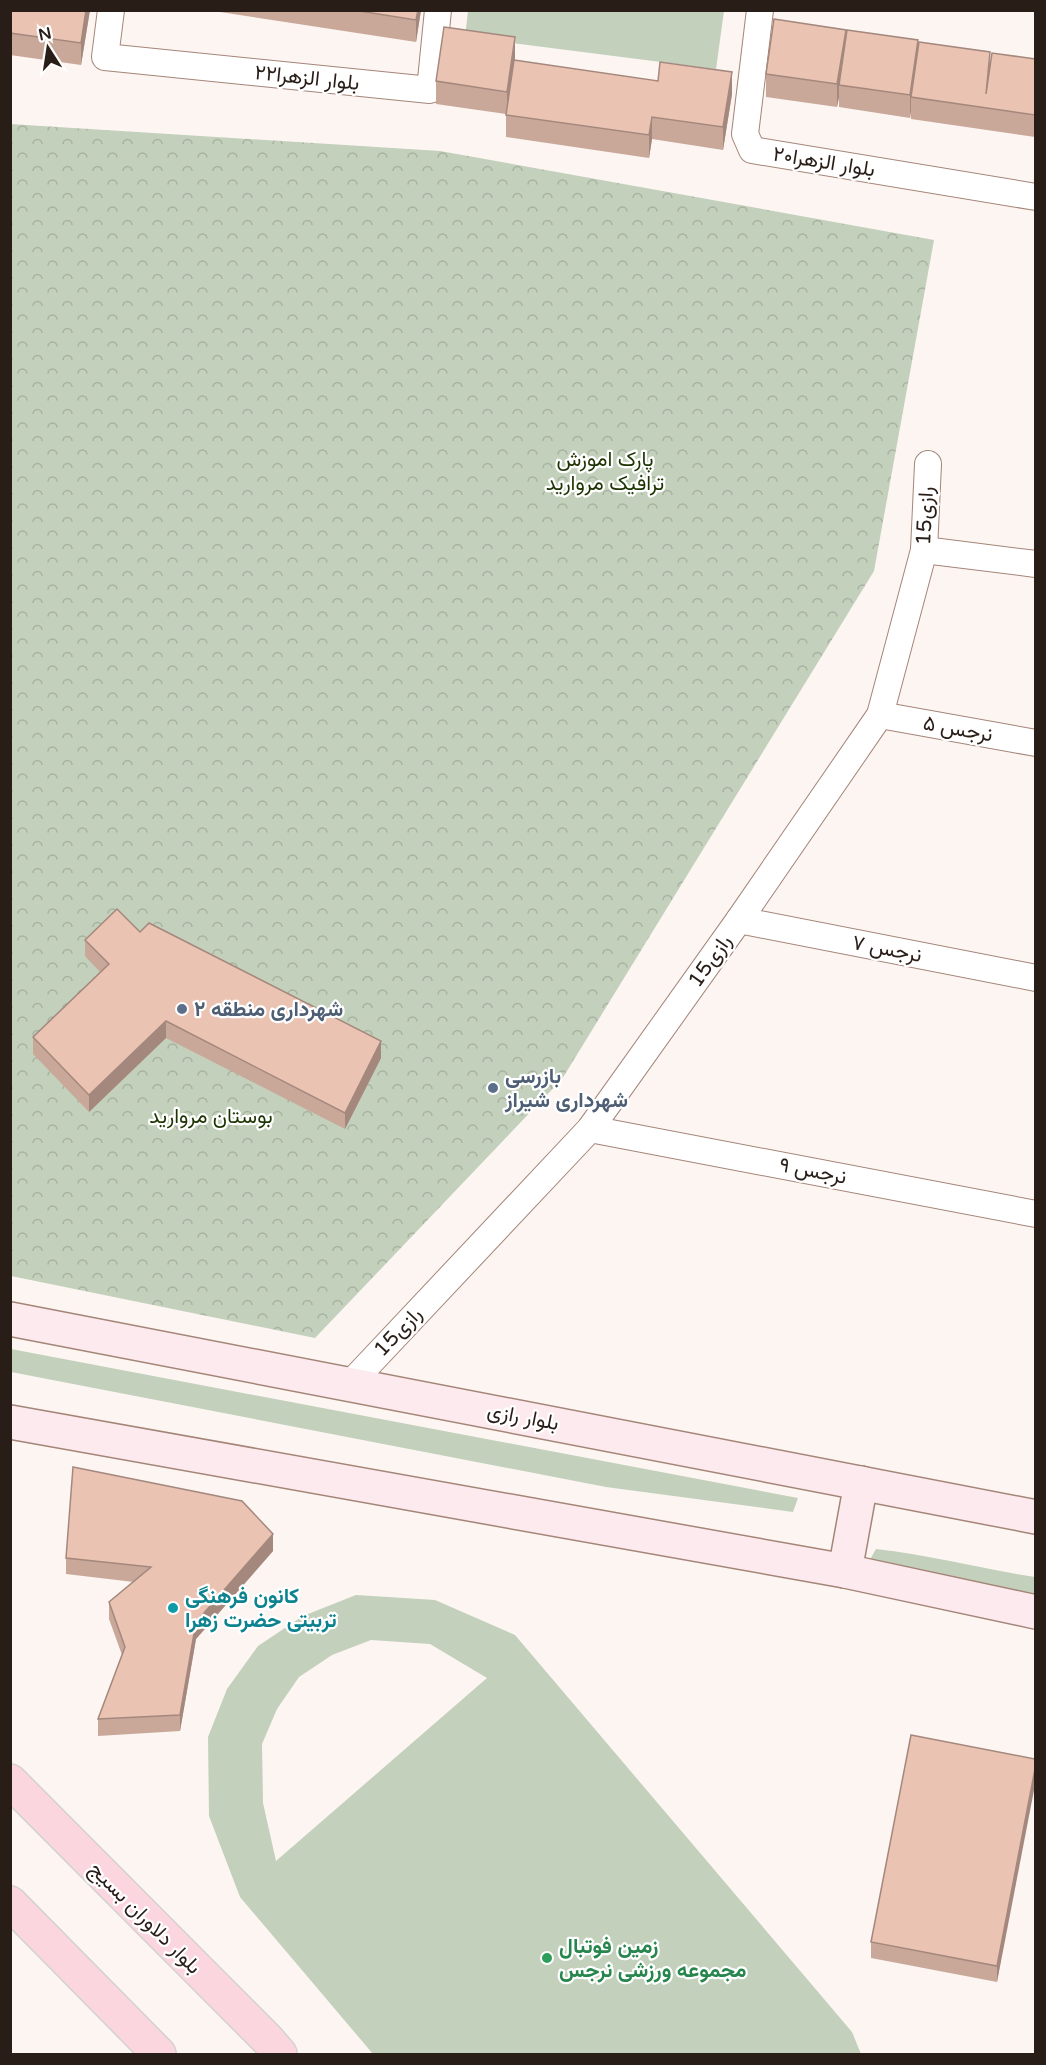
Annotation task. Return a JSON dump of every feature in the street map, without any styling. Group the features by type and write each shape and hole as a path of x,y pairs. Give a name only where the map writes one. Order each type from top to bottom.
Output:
{"main road":[{"name":"بلوار رازی","path":"10,1319 1035,1517"},
{"path":"10,1422 845,1570 1035,1612"},
{"path":"845,1570 861,1483"},
{"name":"بلوار دلاوران بسیج","path":"10,1781 268,2040 280,2055"},
{"path":"10,1903 159,2055"}],"street":[{"name":"بلوار الزهرا۲۲","path":"111,10 105,57 430,90 438,10"},
{"name":"بلوار الزهرا۲۰","path":"760,10 745,134 752,150 1035,197"},
{"name":"15رازی","path":"350,1384 590,1129 739,920 880,715 924,550 928,464"},
{"path":"924,550 1035,564"},
{"name":"نرجس ۵","path":"880,715 1035,743"},
{"name":"نرجس ۷","path":"739,920 1035,978"},
{"name":"نرجس ۹","path":"590,1129 1035,1214"}],"green space":[{"path":"468,11 724,11 716,69 465,37"},
{"path":"10,124 440,151 934,240 874,571 562,1079 315,1338 11,1276"},
{"path":"10,1349 798,1498 793,1512 606,1487 11,1372"},
{"path":"876,1549 1035,1577 1035,1595 868,1563"},
{"name":"زمین فوتبال مجموعه ورزشی نرجس","path":"356,1595 435,1600 515,1635 852,2032 861,2054 373,2054 240,1897 209,1816 208,1737 227,1689 258,1646 303,1616","holes":["371,1640 430,1644 487,1678 276,1861 263,1803 262,1744 277,1709 299,1677 332,1655"]}],"building":[{"path":"10,10 86,10 81,43 10,33"},
{"path":"353,10 418,10 416,20"},
{"path":"774,19 846,30 837,84 766,74"},
{"path":"444,27 515,37 507,92 436,81"},
{"path":"847,30 918,40 910,95 839,85"},
{"path":"919,42 990,52 986,94 992,53 1035,59 1035,115 911,97"},
{"path":"514,60 658,81 660,62 732,72 723,127 652,117 649,135 506,115"},
{"name":"شهرداری منطقه ۲","path":"117,909 140,932 149,923 381,1041 345,1113 166,1021 89,1095 33,1037 109,964 85,940"},
{"name":"کانون فرهنگی تربیتی حضرت زهرا","path":"73,1467 242,1501 273,1534 196,1622 180,1715 98,1719 125,1647 109,1602 151,1567 66,1558"},
{"path":"911,1735 1035,1759 1035,1769 997,1966 871,1942"}],"place":[{"name":"شهرداری منطقه ۲","path":"182,1009"},
{"name":"بازرسی شهرداری شیراز","path":"493,1088"},
{"name":"کانون فرهنگی تربیتی حضرت زهرا","path":"173,1608"},
{"name":"زمین فوتبال مجموعه ورزشی نرجس","path":"547,1958"}],"park label":[{"name":"پارک اموزش ترافیک مروارید","path":"605,471"},
{"name":"بوستان مروارید","path":"211,1116"}]}
